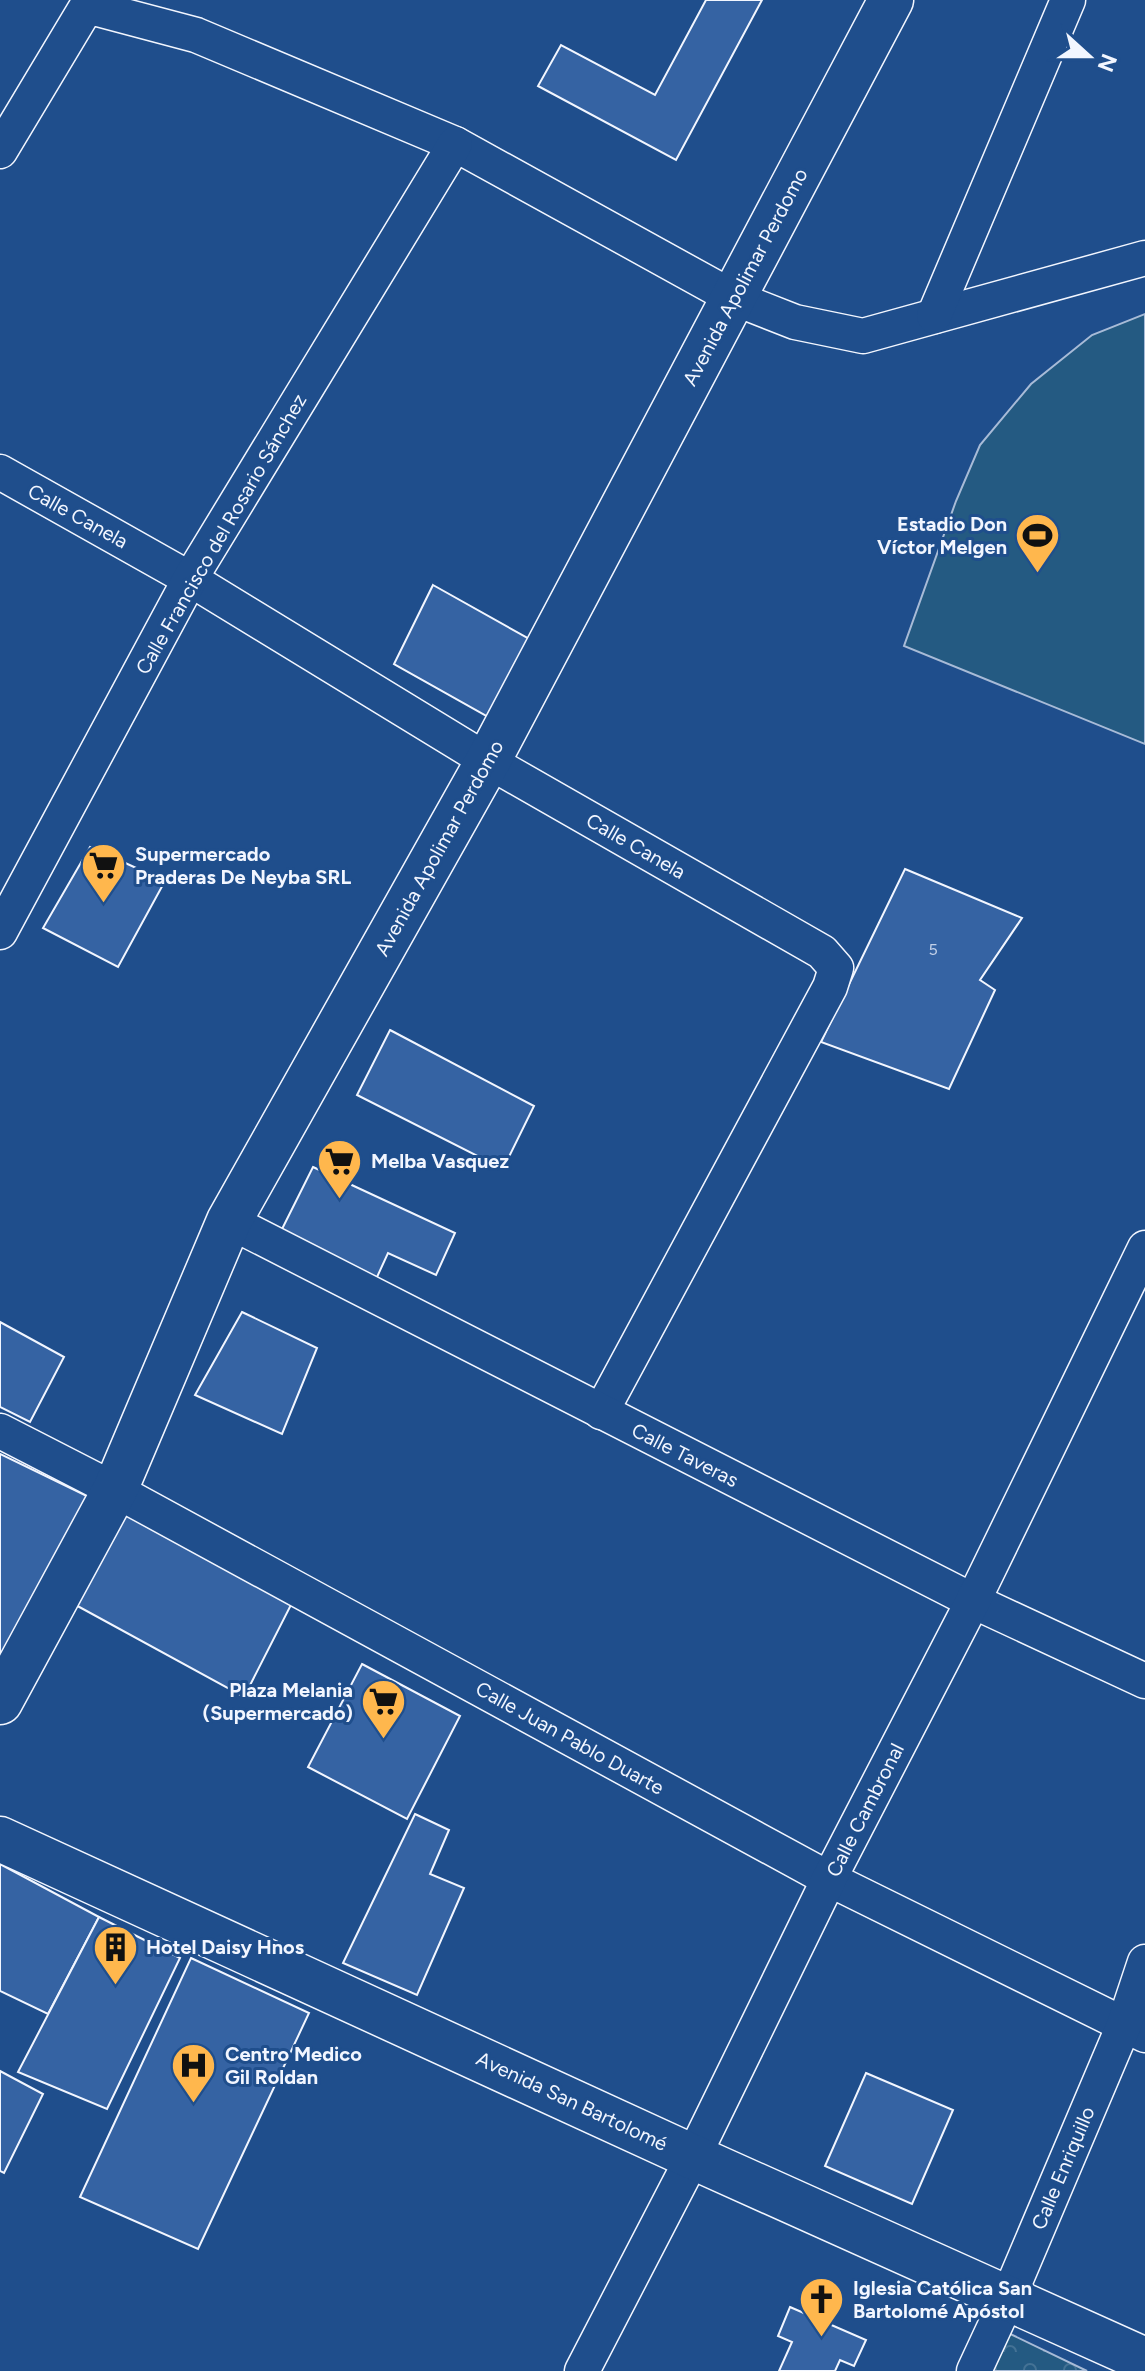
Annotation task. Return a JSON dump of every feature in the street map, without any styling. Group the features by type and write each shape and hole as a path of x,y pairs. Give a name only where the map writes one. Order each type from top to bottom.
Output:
{"main road":[{"name":"Avenida Apolimar Perdomo","path":"0,1702 115,1490 229,1221 488,761 891,0"},
{"name":"Avenida San Bartolomé","path":"0,1839 693,2157 1145,2360"}],"street":[{"path":"934,316 1068,0"},
{"path":"0,151 87,6 196,35 455,144 734,298 795,322 863,336 1145,258"},
{"name":"Calle Francisco del Rosario Sánchez","path":"0,932 190,579 455,144"},
{"name":"Calle Canela","path":"0,472 190,579 488,761 822,952 836,968 823,1000 601,1412"},
{"name":"Calle Taveras","path":"229,1221 973,1601 1145,1681"},
{"name":"Calle Cambronal","path":"582,2371 693,2157 829,1879 973,1601 1145,1248"},
{"name":"Calle Juan Pablo Duarte","path":"0,1431 115,1490 829,1879 1134,2030"},
{"name":"Calle Enriquillo","path":"974,2371 1134,2030 1145,1962"}],"green space":[{"name":"Estadio Don Víctor Melgen","path":"1145,314 1145,744 904,646 956,501 980,445 1031,384 1092,335"},
{"path":"1002,2330 1087,2371 984,2371"}],"building":[{"path":"706,0 762,0 676,160 538,86 561,45 655,95"},
{"path":"433,585 531,640 492,719 394,664"},
{"name":"Supermercado Praderas De Neyba SRL","path":"90,847 165,881 118,967 43,928"},
{"path":"905,869 1022,918 980,980 995,990 949,1089 821,1042"},
{"path":"390,1030 534,1106 503,1169 357,1095"},
{"name":"Melba Vasquez","path":"313,1167 455,1233 436,1275 388,1253 372,1288 277,1239"},
{"path":"242,1312 317,1348 282,1434 195,1395"},
{"path":"0,1322 64,1357 30,1422 0,1407"},
{"path":"0,1454 91,1498 0,1670"},
{"path":"124,1508 294,1599 244,1697 72,1603"},
{"name":"Plaza Melania (Supermercado)","path":"362,1664 460,1716 407,1819 308,1767"},
{"path":"415,1814 449,1830 430,1874 464,1888 417,1995 343,1963"},
{"path":"0,1864 99,1917 48,2014 0,1991"},
{"name":"Hotel Daisy Hnos","path":"99,1917 180,1958 107,2109 18,2072"},
{"name":"Centro Medico Gil Roldan","path":"191,1958 309,2013 198,2249 80,2197"},
{"path":"0,2071 43,2094 4,2173 0,2171"},
{"path":"866,2073 953,2110 912,2204 825,2166"},
{"name":"Iglesia Católica San Bartolomé Apóstol","path":"790,2307 866,2340 854,2366 840,2360 835,2371 779,2371 792,2342 778,2336"}],"place":[{"name":"Estadio Don Víctor Melgen","path":"1038,574"},
{"name":"Supermercado Praderas De Neyba SRL","path":"104,905"},
{"name":"Melba Vasquez","path":"340,1200"},
{"name":"Plaza Melania (Supermercado)","path":"384,1741"},
{"name":"Hotel Daisy Hnos","path":"115,1986"},
{"name":"Centro Medico Gil Roldan","path":"194,2105"},
{"name":"Iglesia Católica San Bartolomé Apóstol","path":"822,2338"}]}
